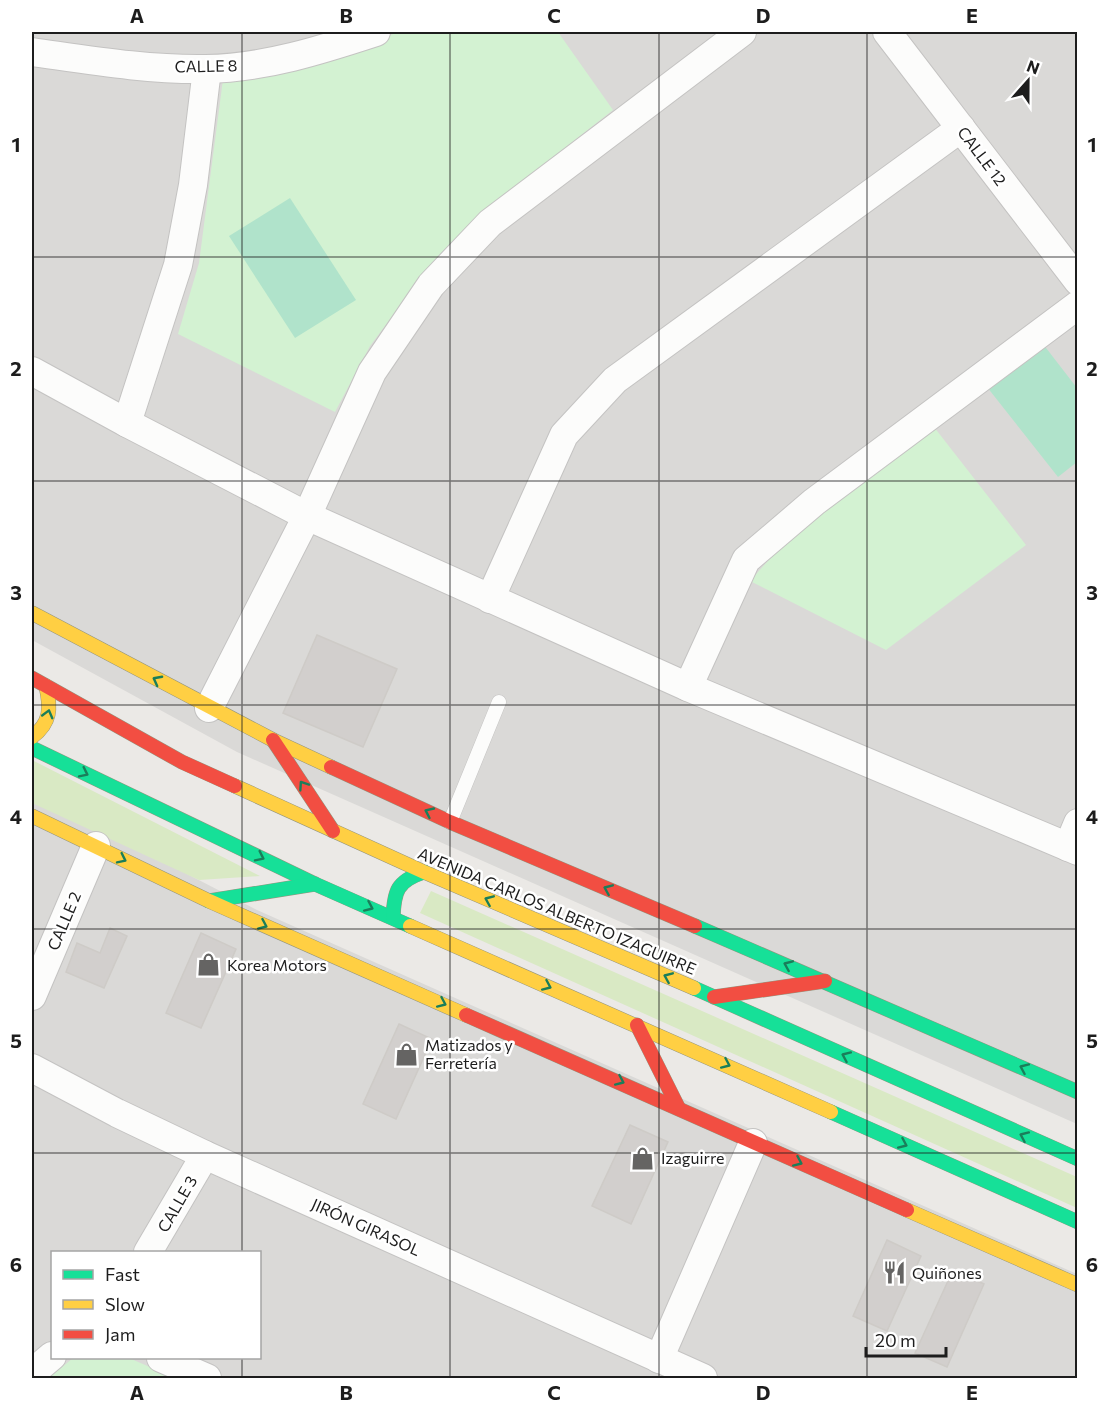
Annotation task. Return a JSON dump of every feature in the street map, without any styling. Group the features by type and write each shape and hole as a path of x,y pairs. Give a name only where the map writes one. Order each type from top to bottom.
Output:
{"main road":[{"path":"32,614 273,740 450,822 825,981 1077,1092"},
{"name":"AVENIDA CARLOS ALBERTO IZAGUIRRE","path":"32,678 182,762 424,872 714,997 1077,1160"},
{"path":"32,737 40,731 50,714 46,686"},
{"path":"273,740 333,831"},
{"path":"32,748 315,884 1077,1222"},
{"path":"32,816 209,901 1077,1285"},
{"path":"393,918 393,901 402,881 424,872"},
{"path":"209,901 315,884"},
{"path":"714,997 825,981"},
{"path":"637,1025 678,1107"}],"street":[{"name":"CALLE 8","path":"32,52 126,66 207,69 259,64 309,53 376,32"},
{"path":"209,708 306,516 372,372 431,285 490,223 742,32"},
{"name":"CALLE 12","path":"887,32 1077,281"},
{"path":"127,423 178,265 193,184 207,69"},
{"path":"490,598 564,435 615,380 961,128"},
{"path":"688,687 746,560 814,502 1077,305"},
{"path":"32,371 306,516 688,687 1074,840"},
{"name":"CALLE 2","path":"32,996 96,846"},
{"name":"JIRÓN GIRASOL","path":"32,1068 204,1155 703,1378"},
{"path":"659,1359 753,1143"},
{"name":"CALLE 3","path":"149,1251 204,1155"},
{"path":"32,1373 51,1357"},
{"path":"163,1359 207,1378"}],"lane":[{"path":"450,822 499,702"}],"shaded area":[{"path":"32,32 1077,32 1077,1124 237,752 32,640"},
{"path":"32,794 257,910 1077,1274 1077,1378 32,1378"}],"green space":[{"path":"398,32 558,32 613,110 487,209 430,266 370,346 335,412 178,334 199,263 223,79 335,58"},
{"path":"290,198 356,300 295,338 229,236"},
{"path":"1043,344 1077,388 1077,462 1058,477 987,387"},
{"path":"934,427 1026,545 886,650 750,581 784,543"},
{"path":"32,760 260,876 199,880 32,803"},
{"path":"431,891 1077,1177 1077,1208 420,913"},
{"path":"72,1359 131,1359 175,1378 49,1378"}],"building":[{"path":"317,635 397,669 363,747 283,713"},
{"path":"110,928 127,936 104,988 66,972 77,943 100,953"},
{"path":"201,933 236,949 201,1028 166,1013"},
{"path":"399,1024 432,1039 396,1119 363,1104"},
{"path":"630,1125 668,1142 631,1224 592,1206"},
{"path":"887,1240 921,1256 887,1331 853,1316"},
{"path":"953,1270 984,1284 947,1367 915,1353"}],"traffic: fast":[{"path":"32,748 315,884 410,926"},
{"path":"393,918 394,901 399,888 408,879 424,872"},
{"path":"209,901 315,884"},
{"path":"695,926 1078,1092"},
{"path":"694,988 1078,1159"},
{"path":"831,1112 1078,1222"}],"traffic: slow":[{"path":"32,613 273,740 331,767"},
{"path":"32,737 43,726 48,714 49,701 46,686"},
{"path":"235,786 424,872 694,988"},
{"path":"32,816 209,901 466,1015"},
{"path":"410,926 831,1112"},
{"path":"907,1210 1078,1285"}],"traffic: jam":[{"path":"32,678 182,762 235,786"},
{"path":"273,740 333,831"},
{"path":"331,767 450,822 695,926"},
{"path":"714,997 825,981"},
{"path":"466,1015 907,1210"},
{"path":"637,1025 678,1107"}],"place":[{"name":"Korea Motors","path":"209,965"},
{"name":"Matizados y Ferretería","path":"407,1054"},
{"name":"Izaguirre","path":"643,1158"},
{"name":"Quiñones","path":"894,1273"}]}
